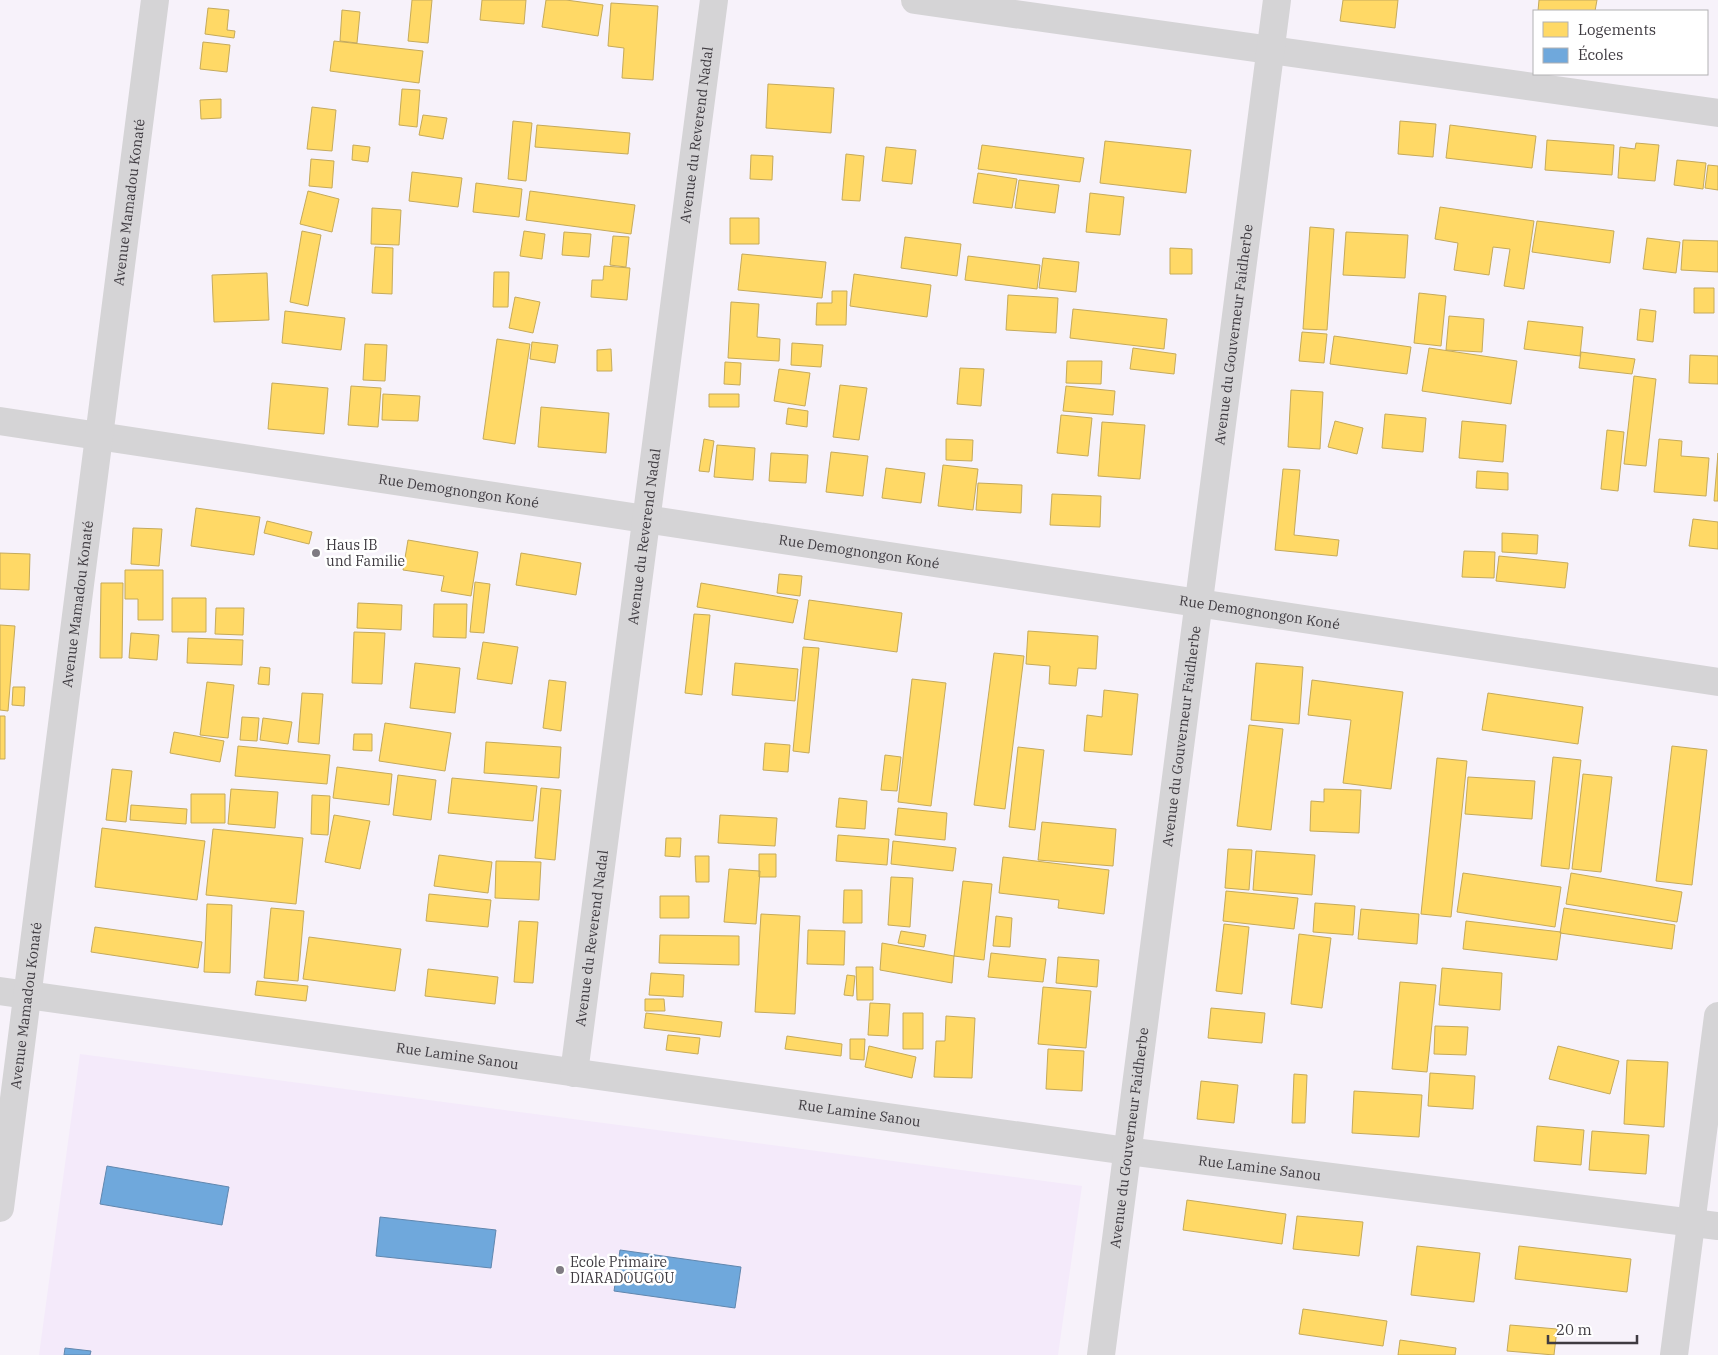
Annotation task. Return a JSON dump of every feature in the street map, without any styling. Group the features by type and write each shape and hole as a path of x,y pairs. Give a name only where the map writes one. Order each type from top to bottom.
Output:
{"street":[{"name":"Avenue Mamadou Konaté","path":"0,1208 155,0"},
{"name":"Avenue du Reverend Nadal","path":"574,1073 714,0"},
{"path":"916,0 1718,113"},
{"name":"Avenue du Gouverneur Faidherbe","path":"1101,1355 1277,0"},
{"name":"Rue Demognongon Koné","path":"0,421 1718,682"},
{"name":"Rue Lamine Sanou","path":"0,992 1128,1151 1718,1226"},
{"path":"1674,1355 1718,1016"}],"shaded area":[{"name":"Ecole Primaire DIARADOUGOU","path":"80,1054 1082,1186 1058,1355 39,1355"}],"building: Logements":[{"path":"412,0 432,0 428,43 408,41"},
{"path":"482,0 526,0 524,24 480,20"},
{"path":"546,0 566,0 603,5 598,36 542,27"},
{"path":"1343,0 1398,0 1395,28 1340,21"},
{"path":"1539,0 1597,0 1595,10 1538,10"},
{"path":"611,3 658,6 653,80 622,78 624,48 608,46"},
{"path":"208,8 229,10 227,30 235,31 234,38 205,34"},
{"path":"342,10 360,12 357,43 340,41"},
{"path":"334,41 423,51 419,83 330,71"},
{"path":"203,42 230,45 227,72 200,69"},
{"path":"768,84 834,88 831,133 766,128"},
{"path":"402,89 420,90 417,127 399,125"},
{"path":"221,99 221,118 201,119 200,100"},
{"path":"312,107 336,110 332,151 307,149"},
{"path":"423,115 447,118 443,139 419,135"},
{"path":"513,121 532,123 526,181 508,179"},
{"path":"1400,121 1436,124 1433,157 1398,154"},
{"path":"537,125 630,133 628,154 535,147"},
{"path":"1450,125 1536,136 1532,168 1446,158"},
{"path":"1547,140 1614,145 1612,175 1545,170"},
{"path":"1105,141 1191,150 1186,193 1100,183"},
{"path":"1636,143 1659,145 1655,181 1618,178 1620,147 1635,149"},
{"path":"353,145 370,147 368,162 352,160"},
{"path":"982,145 1084,158 1080,182 978,169"},
{"path":"886,147 916,150 912,184 882,181"},
{"path":"846,154 864,156 860,201 842,200"},
{"path":"751,155 773,156 772,180 750,179"},
{"path":"311,159 334,161 332,188 309,186"},
{"path":"1677,160 1706,163 1703,189 1674,185"},
{"path":"1708,165 1718,166 1718,190 1705,188"},
{"path":"412,172 462,178 458,207 409,201"},
{"path":"978,173 1017,179 1012,208 973,203"},
{"path":"1019,180 1059,185 1055,213 1015,208"},
{"path":"476,183 522,189 519,217 473,212"},
{"path":"308,191 339,199 332,232 300,224"},
{"path":"530,191 635,205 631,234 526,220"},
{"path":"1090,193 1124,197 1120,235 1086,232"},
{"path":"1440,207 1534,221 1524,289 1504,286 1510,249 1493,247 1489,275 1454,270 1458,243 1435,239"},
{"path":"372,208 401,210 399,245 371,244"},
{"path":"730,218 759,218 759,244 730,244"},
{"path":"1537,221 1614,231 1610,263 1532,252"},
{"path":"1310,227 1334,229 1327,330 1303,329"},
{"path":"302,231 321,235 308,306 290,302"},
{"path":"524,231 545,234 542,259 520,256"},
{"path":"564,232 591,234 589,257 562,255"},
{"path":"1346,232 1408,235 1405,278 1343,275"},
{"path":"613,236 629,237 626,267 610,265"},
{"path":"905,237 961,244 957,276 901,268"},
{"path":"1647,238 1680,242 1676,273 1643,269"},
{"path":"1683,240 1718,241 1718,272 1681,270"},
{"path":"375,247 393,248 392,294 372,293"},
{"path":"1170,248 1192,249 1192,274 1170,274"},
{"path":"742,254 826,262 822,298 738,290"},
{"path":"968,256 1040,265 1037,289 965,280"},
{"path":"1043,258 1079,262 1076,292 1039,288"},
{"path":"604,266 630,268 627,300 591,297 592,280 603,280"},
{"path":"494,272 509,272 508,307 493,307"},
{"path":"267,273 269,320 214,322 212,275"},
{"path":"854,274 931,285 927,317 850,306"},
{"path":"1694,288 1714,288 1714,313 1694,313"},
{"path":"832,291 847,291 846,325 816,325 817,303 832,303"},
{"path":"1419,293 1446,296 1441,346 1414,343"},
{"path":"1008,295 1058,298 1056,333 1006,330"},
{"path":"515,297 540,302 533,333 509,328"},
{"path":"731,302 759,304 757,337 780,339 779,361 728,358"},
{"path":"1073,309 1167,319 1164,349 1070,338"},
{"path":"1640,309 1656,311 1653,342 1637,340"},
{"path":"285,311 345,318 341,350 282,343"},
{"path":"1449,316 1484,319 1482,352 1446,350"},
{"path":"1528,321 1583,327 1580,356 1524,349"},
{"path":"1302,332 1327,334 1324,363 1299,361"},
{"path":"1334,336 1411,347 1407,374 1330,364"},
{"path":"497,339 530,344 515,444 483,439"},
{"path":"532,342 558,345 555,363 530,359"},
{"path":"792,343 823,345 821,367 791,365"},
{"path":"365,344 387,345 385,381 363,380"},
{"path":"1133,348 1176,354 1174,374 1130,369"},
{"path":"1429,348 1517,361 1511,404 1422,391"},
{"path":"611,349 612,371 597,371 597,350"},
{"path":"1581,352 1635,359 1632,374 1579,368"},
{"path":"1690,355 1718,356 1718,384 1689,383"},
{"path":"1067,361 1102,361 1101,384 1066,383"},
{"path":"725,362 741,363 740,385 724,384"},
{"path":"960,368 984,369 981,406 957,404"},
{"path":"779,369 810,373 805,406 774,401"},
{"path":"1634,376 1656,379 1646,466 1624,464"},
{"path":"272,383 328,388 324,434 268,429"},
{"path":"840,385 867,388 859,440 833,437"},
{"path":"351,386 381,388 378,427 348,425"},
{"path":"1066,386 1115,391 1113,415 1063,411"},
{"path":"1291,390 1323,392 1320,449 1288,447"},
{"path":"383,394 420,396 418,421 382,420"},
{"path":"709,394 739,394 739,407 709,407"},
{"path":"541,407 609,413 606,453 538,447"},
{"path":"788,408 808,411 807,427 786,424"},
{"path":"1385,414 1426,418 1423,452 1382,448"},
{"path":"1061,415 1092,418 1088,456 1057,453"},
{"path":"1335,421 1363,428 1357,454 1328,447"},
{"path":"1462,421 1506,425 1503,462 1459,458"},
{"path":"1102,422 1145,425 1140,479 1098,476"},
{"path":"1607,430 1624,432 1618,491 1601,489"},
{"path":"704,439 714,441 709,472 699,471"},
{"path":"946,439 973,440 972,461 946,460"},
{"path":"1659,439 1682,441 1681,456 1709,458 1706,496 1654,492"},
{"path":"717,445 755,448 753,480 714,477"},
{"path":"831,452 868,456 863,496 826,492"},
{"path":"771,453 808,455 806,483 769,481"},
{"path":"1718,453 1718,501 1714,501"},
{"path":"943,465 978,469 973,510 938,506"},
{"path":"886,468 925,473 921,503 882,498"},
{"path":"1283,469 1300,470 1294,535 1339,540 1337,556 1275,550"},
{"path":"1477,471 1508,473 1508,490 1476,488"},
{"path":"978,483 1022,485 1021,513 976,510"},
{"path":"1052,494 1101,496 1100,527 1050,525"},
{"path":"196,508 260,517 254,555 191,546"},
{"path":"1693,519 1718,522 1718,549 1689,546"},
{"path":"267,521 312,532 309,544 264,533"},
{"path":"133,528 162,529 159,566 131,564"},
{"path":"1502,533 1538,535 1537,554 1502,552"},
{"path":"408,540 478,552 471,596 441,591 444,576 403,570"},
{"path":"1464,551 1495,552 1494,578 1462,577"},
{"path":"0,553 30,554 29,590 0,589"},
{"path":"521,553 581,563 576,595 516,585"},
{"path":"1499,556 1568,563 1565,588 1496,581"},
{"path":"125,570 163,570 163,620 138,620 138,599 125,599"},
{"path":"779,574 802,576 800,596 777,593"},
{"path":"475,582 490,584 484,633 470,632"},
{"path":"101,583 123,583 122,658 100,658"},
{"path":"701,583 798,600 793,623 697,607"},
{"path":"172,598 206,598 206,632 172,632"},
{"path":"809,600 902,613 897,652 804,639"},
{"path":"358,603 402,605 401,630 357,628"},
{"path":"434,604 467,604 466,638 433,637"},
{"path":"216,608 244,608 243,635 215,634"},
{"path":"694,614 710,615 702,695 685,693"},
{"path":"0,625 15,626 8,711 0,710"},
{"path":"1028,631 1098,636 1096,669 1078,668 1076,686 1049,684 1050,666 1026,664"},
{"path":"354,632 385,633 382,684 352,683"},
{"path":"131,633 159,635 157,660 129,658"},
{"path":"188,638 243,640 242,665 187,663"},
{"path":"483,642 518,647 512,684 477,679"},
{"path":"803,647 819,648 809,753 793,751"},
{"path":"994,653 1024,656 1005,809 974,805"},
{"path":"415,663 460,668 455,713 410,708"},
{"path":"735,663 798,669 795,701 732,695"},
{"path":"1256,663 1303,667 1299,724 1251,720"},
{"path":"260,667 270,668 269,685 258,684"},
{"path":"912,679 946,683 931,806 898,802"},
{"path":"549,680 566,682 561,731 543,728"},
{"path":"1312,680 1403,692 1391,789 1343,783 1351,720 1308,715"},
{"path":"207,682 234,685 228,738 200,735"},
{"path":"13,687 25,687 24,706 12,705"},
{"path":"1104,690 1138,694 1132,755 1084,751 1087,715 1102,717"},
{"path":"302,693 323,694 319,744 298,742"},
{"path":"1488,693 1583,707 1578,744 1482,730"},
{"path":"0,716 5,716 5,759 0,759"},
{"path":"242,717 259,718 257,741 240,740"},
{"path":"263,718 292,722 288,744 260,740"},
{"path":"385,723 451,733 445,771 379,761"},
{"path":"1249,725 1283,729 1271,830 1237,826"},
{"path":"174,732 224,741 220,762 170,753"},
{"path":"354,734 372,734 372,751 353,750"},
{"path":"486,742 561,747 559,778 484,773"},
{"path":"765,743 790,745 788,772 763,770"},
{"path":"238,746 330,755 327,784 235,776"},
{"path":"1672,746 1707,750 1692,885 1656,881"},
{"path":"1018,747 1044,750 1035,830 1009,827"},
{"path":"885,755 901,757 897,791 881,790"},
{"path":"1553,757 1581,760 1569,869 1541,866"},
{"path":"1437,758 1467,761 1451,917 1421,914"},
{"path":"337,767 392,774 389,805 333,798"},
{"path":"112,769 132,771 126,822 106,820"},
{"path":"1583,774 1612,777 1601,872 1572,869"},
{"path":"398,775 436,780 431,820 393,815"},
{"path":"1468,777 1535,781 1532,819 1465,814"},
{"path":"452,778 537,786 533,821 448,813"},
{"path":"541,788 561,790 555,860 535,858"},
{"path":"231,789 278,792 275,828 228,824"},
{"path":"1324,789 1361,790 1359,833 1310,831 1311,801 1324,802"},
{"path":"191,794 225,794 225,823 191,823"},
{"path":"312,795 330,796 328,835 311,834"},
{"path":"839,798 867,801 865,829 836,827"},
{"path":"131,805 187,809 186,824 130,820"},
{"path":"898,808 947,813 945,840 895,835"},
{"path":"334,815 370,821 360,869 325,862"},
{"path":"720,815 777,818 775,846 718,843"},
{"path":"1042,822 1116,829 1113,866 1038,860"},
{"path":"102,828 205,841 197,900 95,887"},
{"path":"213,829 303,838 296,904 206,895"},
{"path":"838,835 889,839 887,865 836,861"},
{"path":"666,838 681,838 680,857 665,856"},
{"path":"893,841 956,848 953,871 891,864"},
{"path":"1228,849 1252,850 1249,890 1225,888"},
{"path":"1256,851 1315,855 1312,895 1253,890"},
{"path":"759,854 776,854 776,877 759,877"},
{"path":"439,855 492,862 488,893 434,886"},
{"path":"695,856 709,856 709,882 696,882"},
{"path":"1003,857 1109,870 1104,914 1058,908 1059,900 999,893"},
{"path":"496,861 541,862 539,900 495,898"},
{"path":"729,869 760,871 756,924 724,922"},
{"path":"1463,873 1561,887 1555,927 1457,912"},
{"path":"1571,873 1682,892 1677,922 1566,904"},
{"path":"891,877 913,878 910,927 888,925"},
{"path":"963,881 992,884 984,960 954,956"},
{"path":"844,890 862,890 862,923 843,923"},
{"path":"1226,891 1298,898 1294,929 1223,921"},
{"path":"429,894 491,900 488,927 426,921"},
{"path":"660,896 689,896 689,918 660,918"},
{"path":"1315,903 1355,906 1353,935 1313,932"},
{"path":"207,904 232,905 230,973 204,972"},
{"path":"271,908 304,911 298,981 264,978"},
{"path":"1564,908 1675,925 1672,949 1560,933"},
{"path":"1361,909 1419,914 1417,944 1358,939"},
{"path":"761,914 800,916 795,1014 755,1012"},
{"path":"996,916 1012,918 1010,947 993,946"},
{"path":"519,921 538,922 533,983 514,982"},
{"path":"1466,921 1561,932 1557,960 1463,949"},
{"path":"1224,924 1249,927 1242,994 1216,991"},
{"path":"95,927 202,942 198,968 91,952"},
{"path":"808,930 845,931 844,965 807,964"},
{"path":"901,931 926,935 924,947 898,943"},
{"path":"1299,934 1331,938 1322,1008 1291,1004"},
{"path":"660,935 739,936 739,965 659,963"},
{"path":"309,937 401,949 395,991 303,979"},
{"path":"882,943 954,956 952,983 880,970"},
{"path":"991,953 1046,959 1043,982 988,977"},
{"path":"1058,957 1099,960 1097,987 1056,983"},
{"path":"856,967 873,967 873,1000 857,1000"},
{"path":"1442,968 1502,973 1500,1010 1439,1005"},
{"path":"428,969 498,977 495,1004 425,996"},
{"path":"651,973 684,975 683,997 649,995"},
{"path":"847,975 855,976 853,996 844,995"},
{"path":"257,981 308,986 306,1001 255,995"},
{"path":"1400,982 1436,985 1427,1072 1392,1069"},
{"path":"1043,987 1091,991 1086,1048 1038,1044"},
{"path":"645,999 664,999 665,1011 645,1011"},
{"path":"870,1003 890,1004 888,1036 868,1035"},
{"path":"1211,1008 1265,1013 1262,1043 1208,1038"},
{"path":"646,1013 722,1022 720,1037 644,1028"},
{"path":"903,1013 923,1013 923,1049 903,1049"},
{"path":"946,1016 975,1018 972,1078 934,1077 936,1041 945,1041"},
{"path":"1435,1026 1468,1027 1466,1055 1434,1054"},
{"path":"668,1035 700,1038 698,1054 666,1050"},
{"path":"787,1036 842,1044 841,1056 785,1049"},
{"path":"850,1039 865,1039 864,1060 850,1059"},
{"path":"869,1046 916,1057 912,1078 865,1067"},
{"path":"1558,1046 1619,1061 1610,1094 1549,1079"},
{"path":"1048,1049 1084,1051 1082,1091 1046,1089"},
{"path":"1627,1060 1668,1062 1664,1127 1624,1124"},
{"path":"1430,1073 1475,1076 1473,1109 1428,1106"},
{"path":"1294,1074 1307,1075 1305,1123 1292,1123"},
{"path":"1201,1081 1238,1085 1234,1123 1197,1119"},
{"path":"1354,1091 1422,1095 1419,1137 1352,1133"},
{"path":"1537,1126 1584,1130 1581,1165 1534,1161"},
{"path":"1592,1131 1649,1135 1646,1174 1589,1170"},
{"path":"1187,1200 1286,1214 1282,1244 1183,1230"},
{"path":"1297,1216 1363,1222 1359,1256 1293,1249"},
{"path":"1417,1246 1480,1253 1474,1302 1411,1295"},
{"path":"1519,1246 1631,1259 1627,1292 1515,1279"},
{"path":"1303,1309 1387,1321 1383,1346 1299,1334"},
{"path":"1510,1325 1557,1329 1554,1355 1507,1351"},
{"path":"1400,1340 1456,1348 1455,1355 1398,1355"}],"building: Écoles":[{"path":"107,1166 229,1187 222,1225 100,1204"},
{"path":"380,1217 496,1230 491,1268 376,1256"},
{"path":"620,1250 741,1267 735,1308 614,1291"},
{"path":"65,1348 91,1351 90,1355 64,1355"}],"place":[{"name":"Haus IB und Familie","path":"316,553"},
{"name":"Ecole Primaire DIARADOUGOU","path":"560,1270"}]}
